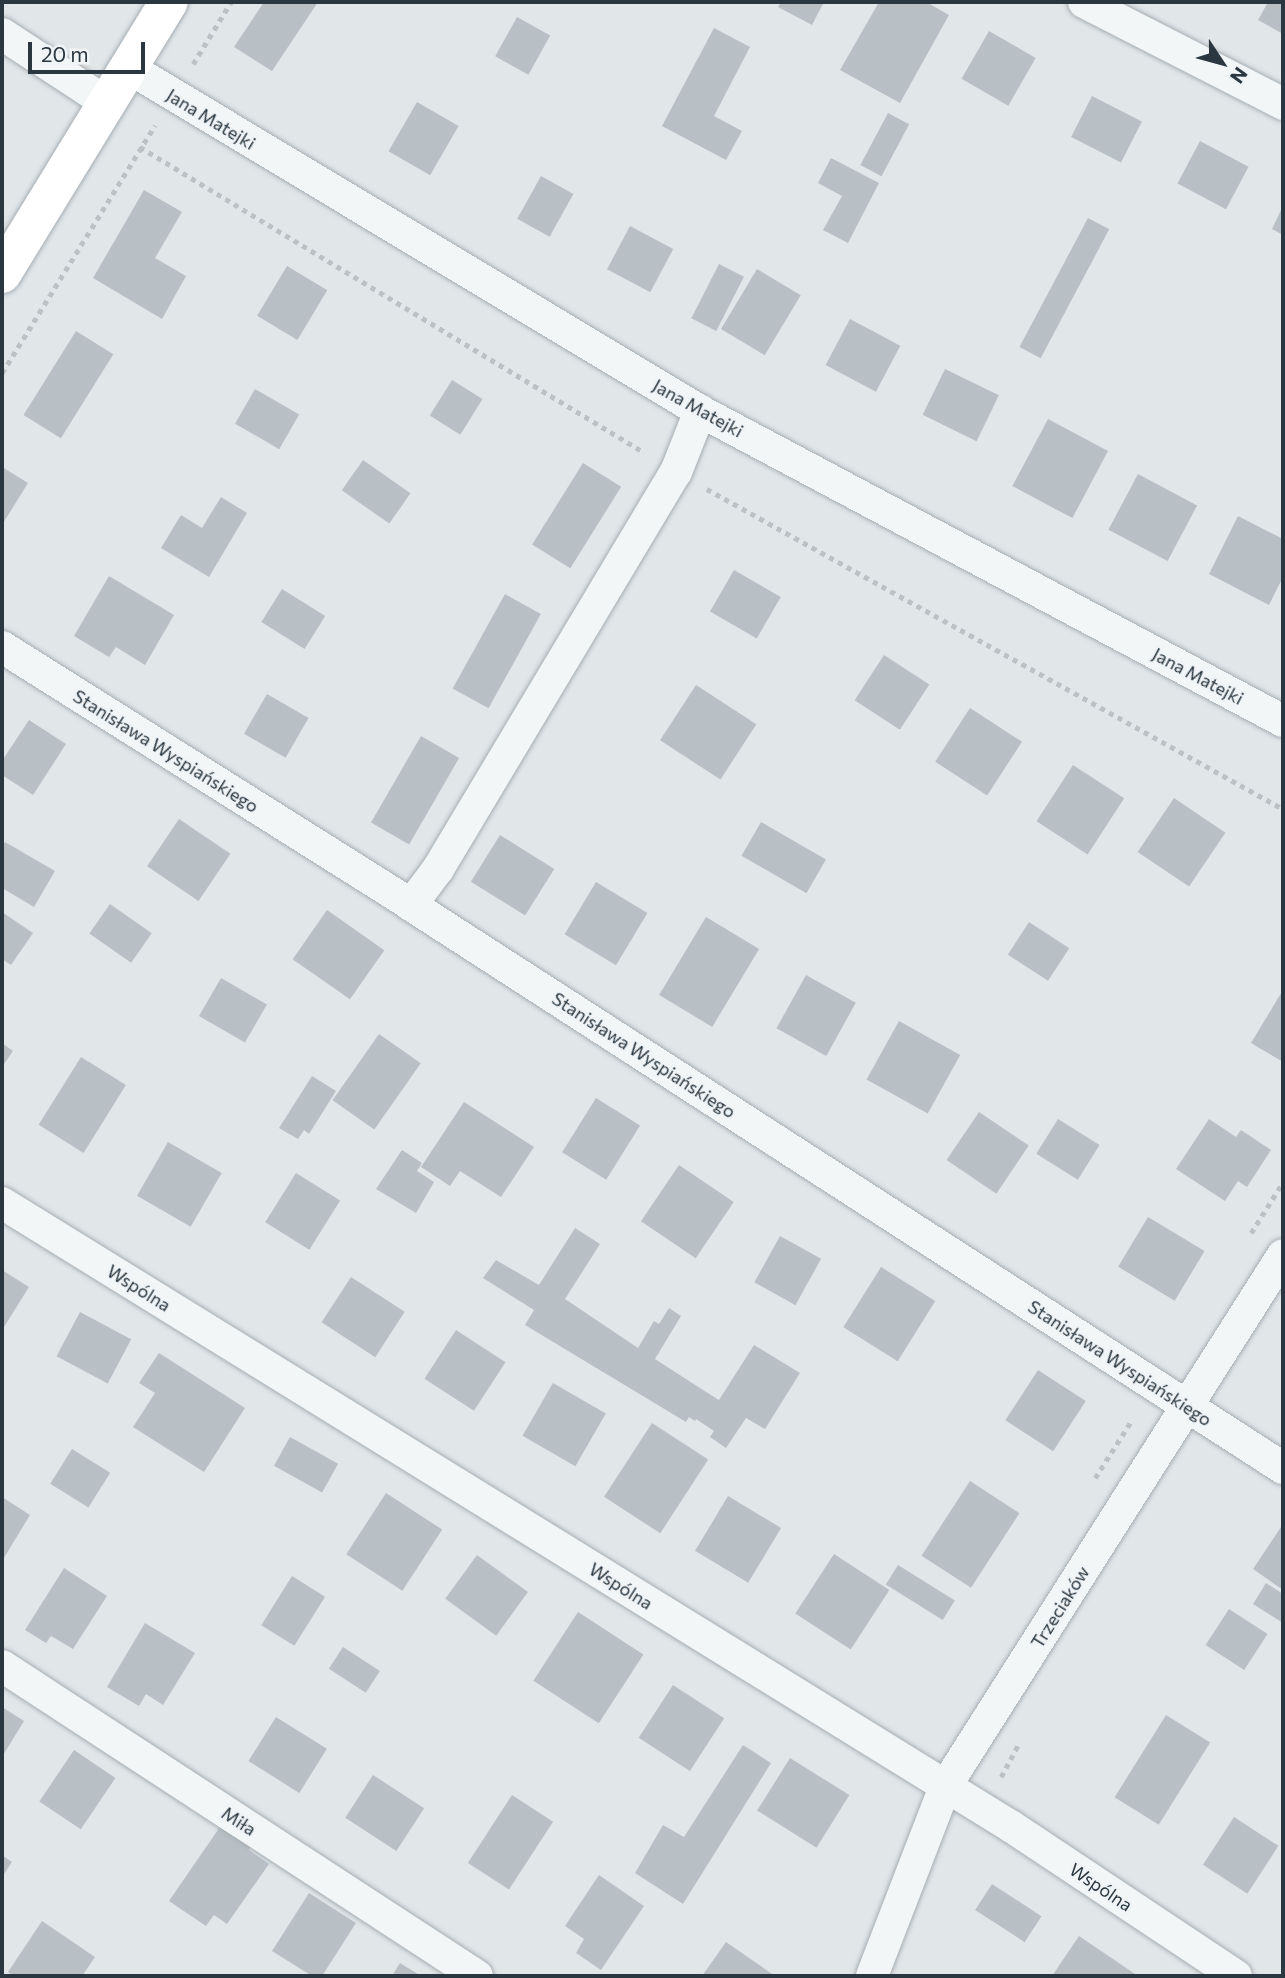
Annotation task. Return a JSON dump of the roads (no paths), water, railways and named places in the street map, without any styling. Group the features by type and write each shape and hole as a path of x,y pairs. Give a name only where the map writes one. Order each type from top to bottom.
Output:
{"main road":[{"path":"2,274 169,2"}],"street":[{"path":"1084,2 1122,11 1283,104"},
{"path":"2,34 107,103"},
{"name":"Jana Matejki","path":"129,68 173,97 700,411 1283,721"},
{"path":"411,905 438,869 677,472 700,411"},
{"name":"Stanisława Wyspiańskiego","path":"2,647 411,905 1283,1468"},
{"name":"Wspólna","path":"2,1203 1012,1827 1236,1976"},
{"name":"Trzeciaków","path":"872,1976 945,1787 1283,1255"},
{"name":"Miła","path":"2,1665 477,1976"}]}
